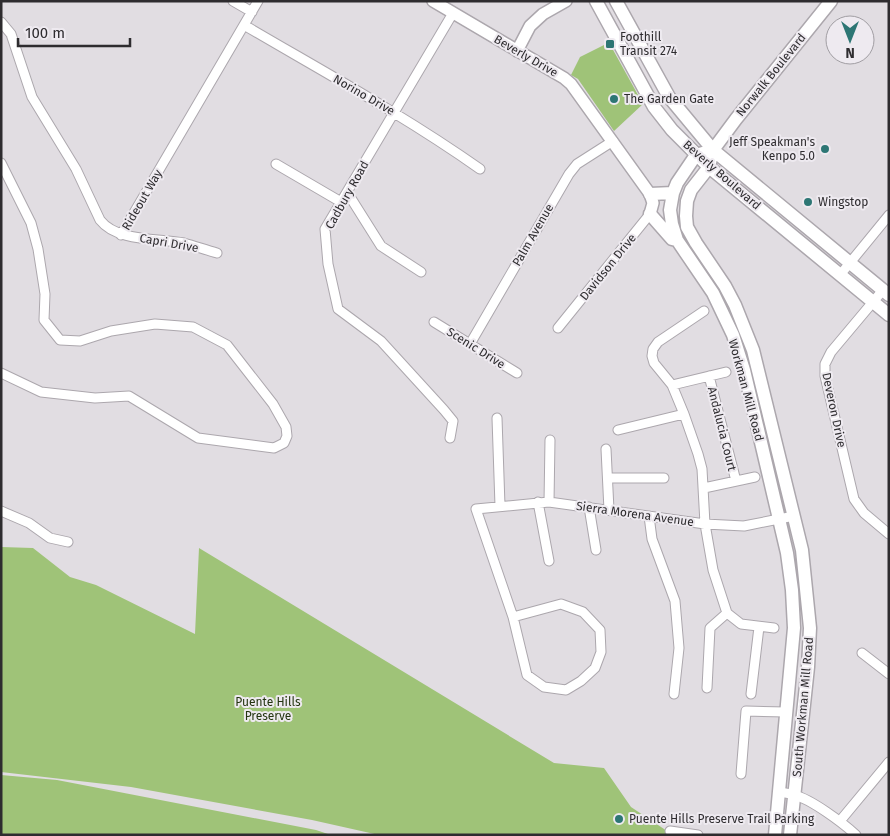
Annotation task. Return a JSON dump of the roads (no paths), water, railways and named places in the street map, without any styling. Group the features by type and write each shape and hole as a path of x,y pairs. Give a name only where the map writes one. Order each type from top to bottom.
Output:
{"main road":[{"name":"Beverly Boulevard","path":"596,1 654,107 672,130 709,167 889,315"},
{"name":"Beverly Boulevard","path":"616,1 669,98 713,150 886,292"},
{"name":"Norwalk Boulevard","path":"713,150 831,1"},
{"path":"696,155 713,150"},
{"name":"Workman Mill Road","path":"713,150 709,167 691,190 687,201 686,216 688,227 696,244 725,286 735,305 752,350 784,472"},
{"name":"Workman Mill Road","path":"696,155 684,171 673,193 670,210 672,224 676,240 713,293 733,335 744,370 761,476"},
{"path":"673,193 651,204 672,239 676,240"},
{"path":"713,293 725,286"},
{"name":"South Workman Mill Road","path":"784,472 802,550 810,628 796,795"},
{"name":"South Workman Mill Road","path":"761,476 779,519 787,553 792,590 794,628 779,792"},
{"path":"775,835 779,792"},
{"path":"790,835 796,795"}],"street":[{"path":"233,1 252,12"},
{"name":"Rideout Way","path":"1,22 11,34 32,97 76,169 100,220 109,229 121,235 258,1"},
{"name":"Beverly Drive","path":"433,1 564,78 571,84 613,141 651,204"},
{"path":"517,50 530,26 543,14 566,1"},
{"name":"Cadbury Road","path":"450,438 453,421 444,410 381,341 338,309 328,264 325,229 453,13"},
{"name":"Norino Drive","path":"244,25 445,144 480,169"},
{"name":"Palm Avenue","path":"470,344 569,174 577,164 613,141"},
{"path":"1,162 31,222 38,249 45,294 44,320 60,340 80,341 111,331 155,324 193,327 227,345 274,404 288,436 284,443 274,448 198,438 129,396 95,398 42,392 1,374"},
{"path":"276,164 341,202"},
{"path":"347,192 382,246 421,272"},
{"name":"Davidson Drive","path":"558,328 651,204"},
{"path":"840,275 889,215"},
{"name":"Capri Drive","path":"121,235 183,243 217,253"},
{"name":"Deveron Drive","path":"886,292 872,301 831,352 825,364 825,376 854,499 864,513 889,534"},
{"path":"704,311 658,342 652,356 654,363 672,385 698,454 704,488 705,524 713,570 727,613 741,624 774,628"},
{"name":"Scenic Drive","path":"434,322 517,373"},
{"path":"672,385 726,372"},
{"name":"Andalucia Court","path":"709,376 736,481"},
{"path":"618,430 684,414"},
{"path":"497,418 500,506"},
{"path":"549,502 550,440"},
{"path":"606,449 609,510"},
{"path":"704,488 761,476"},
{"path":"608,478 664,478"},
{"path":"538,502 549,561"},
{"name":"Sierra Morena Avenue","path":"512,618 476,509 549,502 705,524 744,526 794,516"},
{"path":"589,507 596,550"},
{"path":"1,511 29,524 50,538 68,542"},
{"path":"649,516 652,539 675,601 679,648 674,694"},
{"path":"561,604 583,612 600,630 602,652 595,668 581,681 566,690 544,687 527,675 512,618 561,604"},
{"path":"707,688 710,628 727,613"},
{"path":"751,694 758,627"},
{"path":"862,653 889,674"},
{"path":"740,774 746,711 786,712"},
{"path":"840,821 889,762"},
{"path":"779,792 796,795 840,821 856,835"},
{"path":"670,831 698,835"}],"place":[{"name":"Foothill Transit 274","path":"610,44"},
{"name":"The Garden Gate","path":"614,99"},
{"name":"Jeff Speakman's Kenpo 5.0","path":"825,149"},
{"name":"Wingstop","path":"808,202"},
{"name":"Puente Hills Preserve Trail Parking","path":"619,819"}],"park label":[{"name":"Puente Hills Preserve","path":"268,709"}]}
